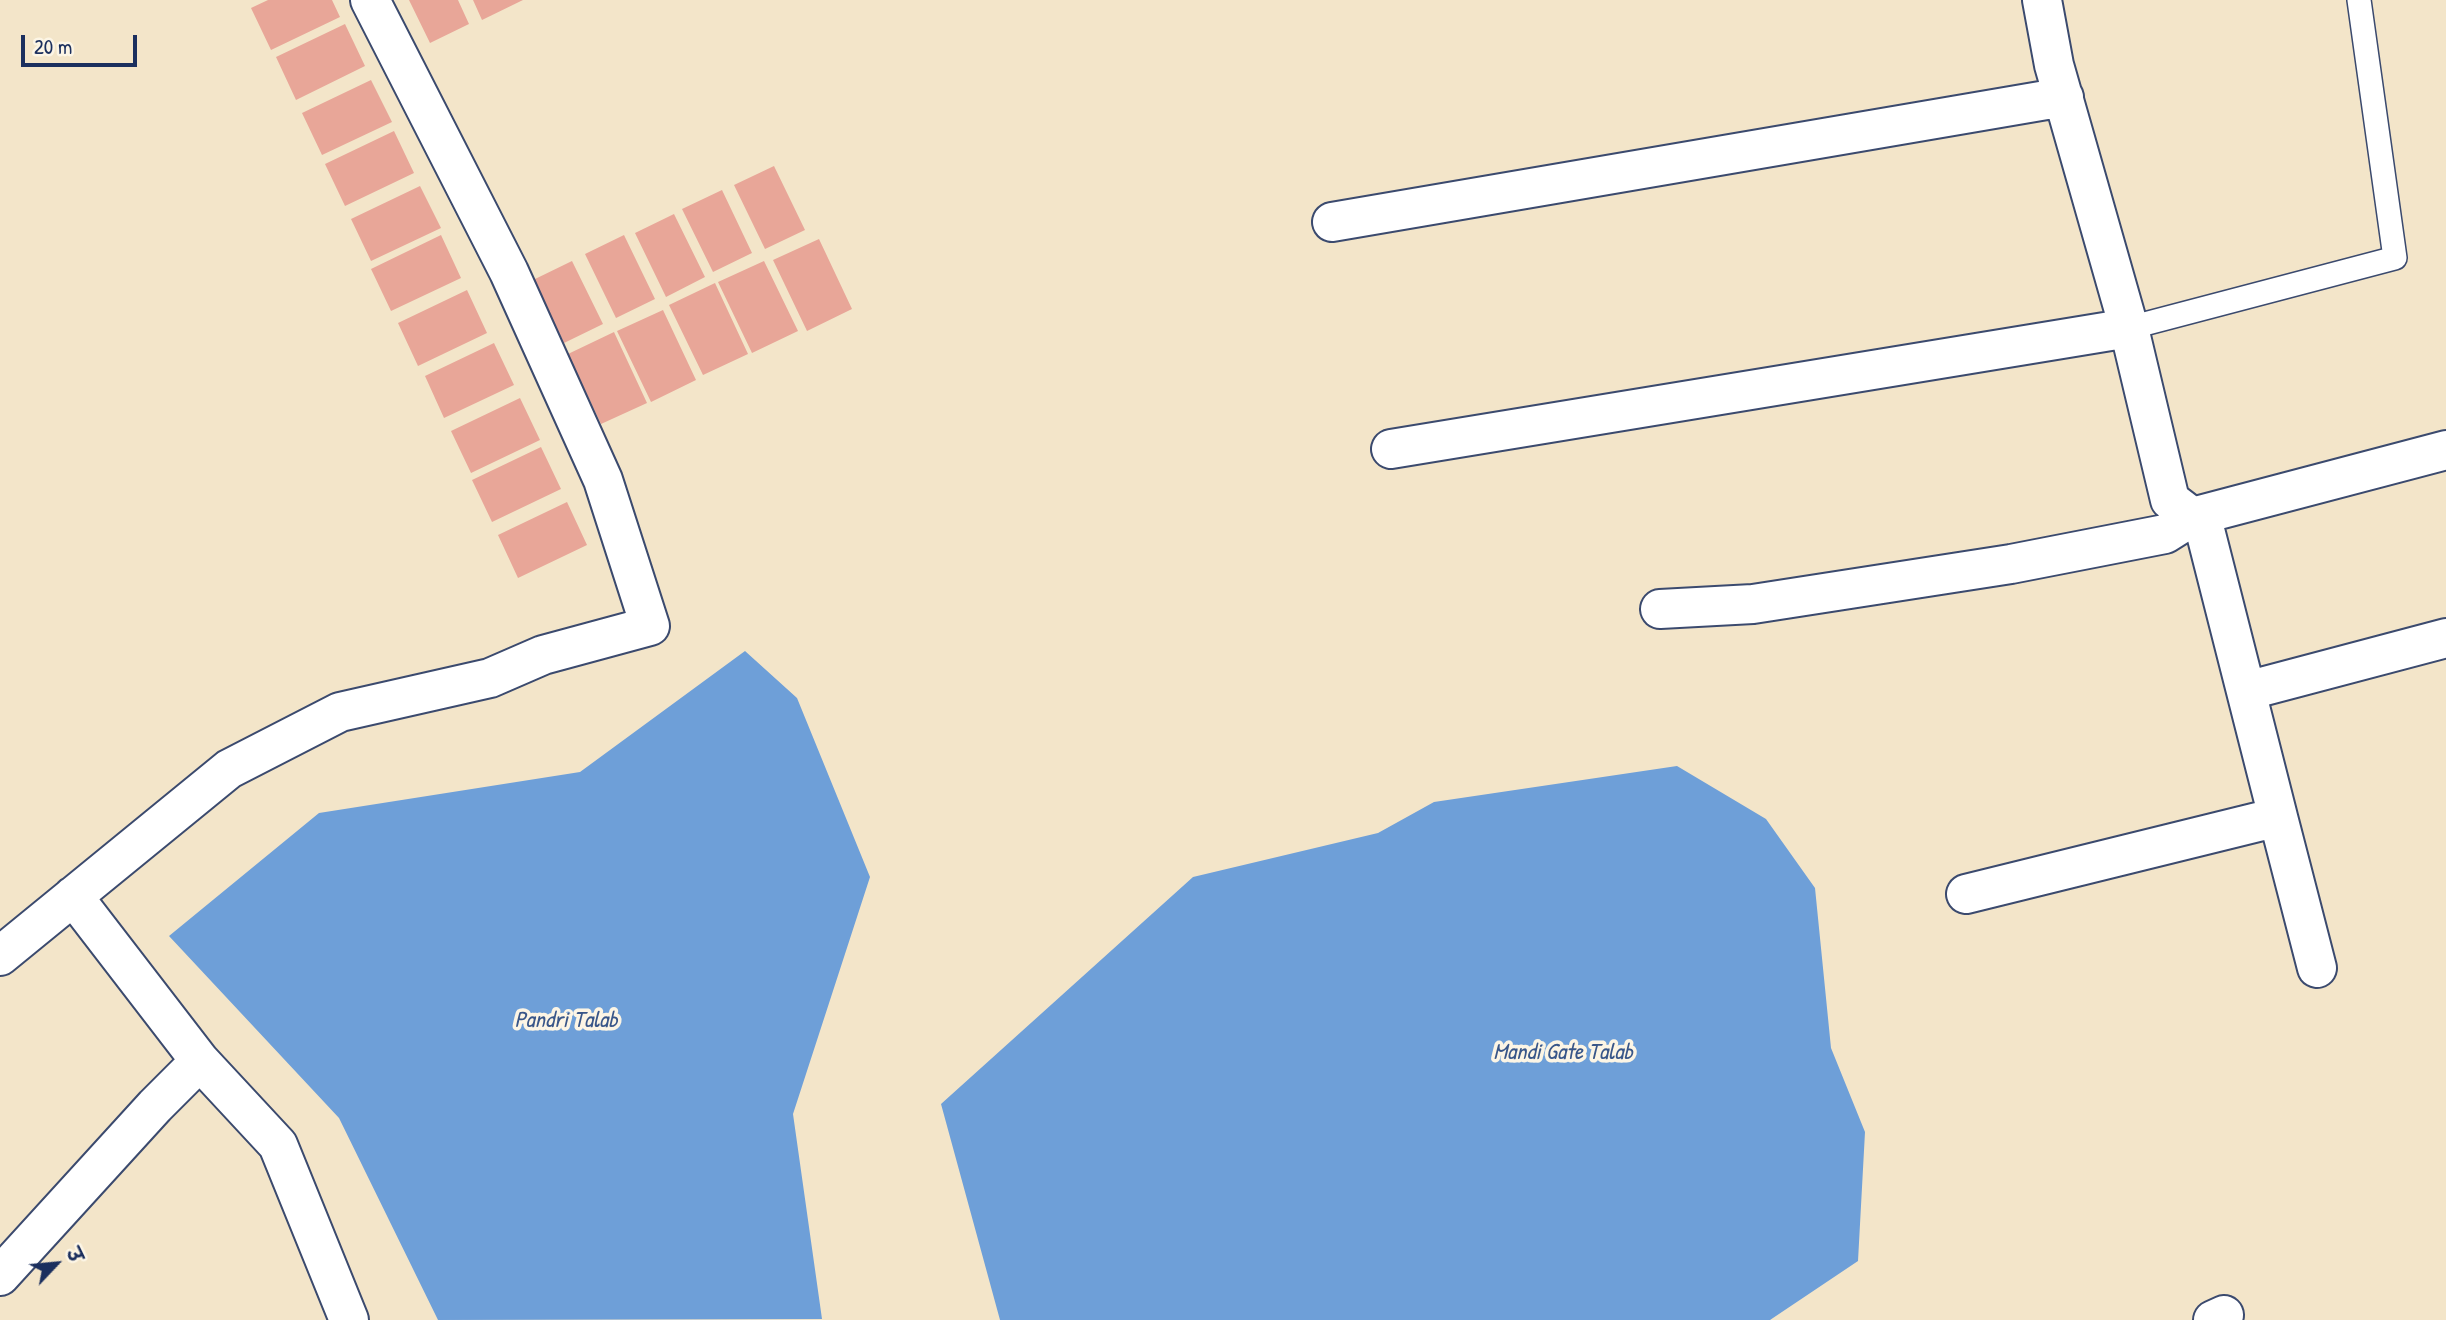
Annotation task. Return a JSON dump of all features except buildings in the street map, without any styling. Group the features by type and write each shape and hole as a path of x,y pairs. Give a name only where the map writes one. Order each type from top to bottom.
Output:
{"street":[{"path":"0,956 229,769 340,712 490,678 543,655 650,625 598,468 509,272 370,0"},
{"path":"2042,0 2054,65 2129,328 2170,500 2204,526 2317,968"},
{"path":"1332,222 2064,97"},
{"path":"1391,449 2129,328"},
{"path":"1660,608 1753,604 2011,564 2165,534 2192,517 2446,450"},
{"path":"2246,691 2446,638"},
{"path":"1966,894 2278,817"},
{"path":"72,896 200,1061 278,1145 349,1320"},
{"path":"0,1276 155,1106 200,1061"}],"lane":[{"path":"2129,328 2395,258 2359,0"}],"water":[{"name":"Pandri Talab","path":"745,651 797,698 870,877 793,1114 822,1319 438,1320 339,1118 169,936 319,813 580,772"},
{"name":"Mandi Gate Talab","path":"1677,766 1766,819 1815,888 1831,1048 1865,1132 1858,1261 1770,1320 1000,1320 941,1104 1193,877 1378,833 1434,802"}]}
